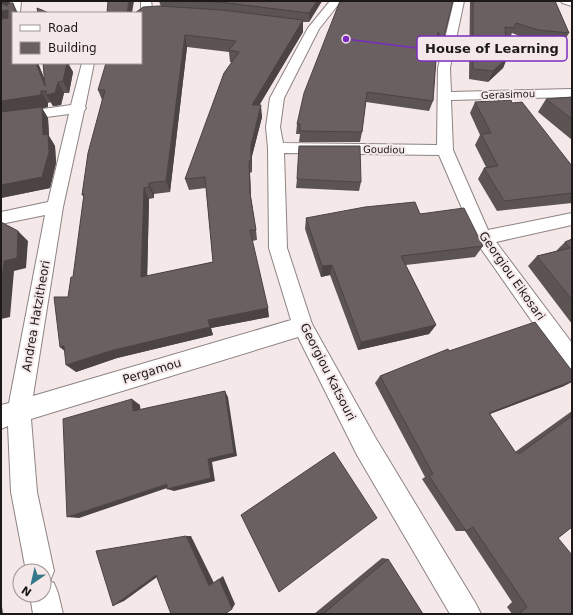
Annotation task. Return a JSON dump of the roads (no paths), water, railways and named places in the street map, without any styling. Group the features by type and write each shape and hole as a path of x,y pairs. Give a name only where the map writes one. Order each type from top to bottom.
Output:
{"street":[{"path":"14,12 16,1"},
{"path":"146,1 144,14 162,14"},
{"name":"Georgiou Katsouri","path":"336,1 307,27 277,98 273,127 276,148 278,248 303,326 366,446 466,614"},
{"name":"Georgiou Eikosari","path":"459,1 444,68 445,150 482,238 572,360"},
{"path":"566,1 572,3"},
{"name":"Andrea Hatzitheori","path":"38,563 10,414 88,64"},
{"name":"Gerasimou","path":"444,96 572,93"},
{"path":"1,119 79,108"},
{"name":"Goudiou","path":"276,148 445,150"},
{"path":"1,218 55,207"},
{"path":"482,238 572,219"},
{"name":"Pergamou","path":"10,414 303,326"},
{"path":"46,603 48,614"}],"place":[{"name":"House of Learning","path":"346,39"}]}
